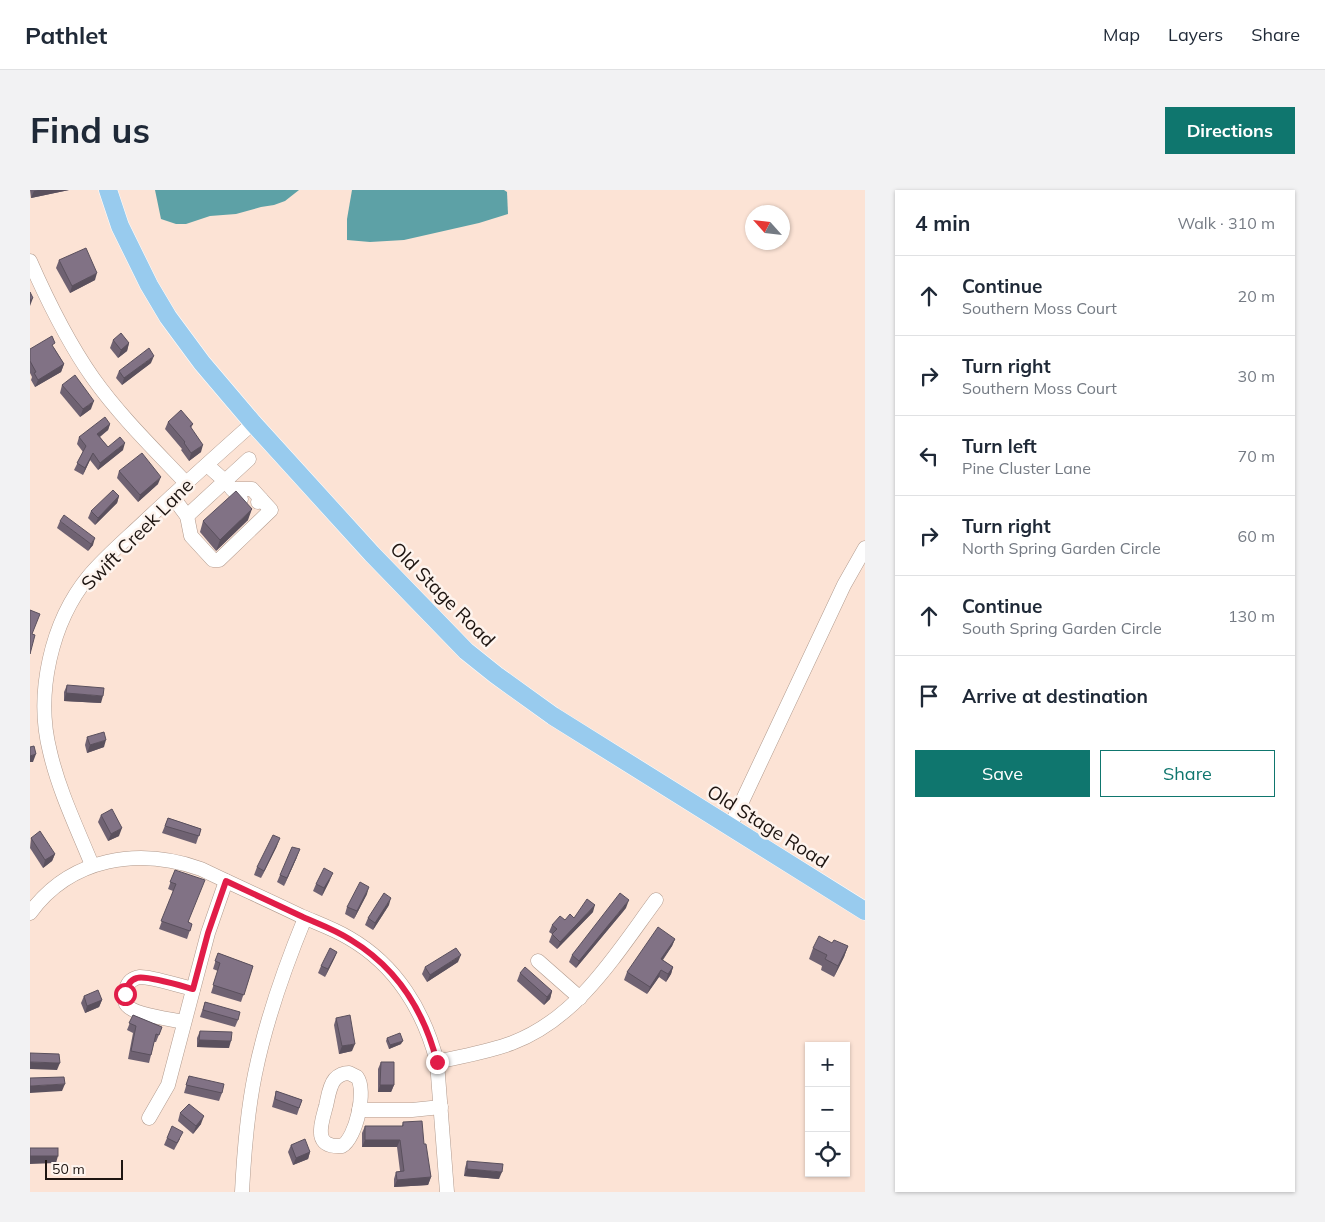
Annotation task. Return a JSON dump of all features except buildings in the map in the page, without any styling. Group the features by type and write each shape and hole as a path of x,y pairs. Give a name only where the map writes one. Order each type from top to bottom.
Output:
{"main road":[{"name":"Old Stage Road","path":"108,190 120,226 134,257 168,317 202,363 252,423 372,554 466,651 553,716 865,911"}],"street":[{"path":"30,261 60,327 93,379 118,411 186,483"},
{"name":"Swift Creek Lane","path":"92,865 71,815 50,752 45,719 44,699 51,654 58,631 69,608 89,576 172,496 252,423"},
{"path":"233,490 249,459"},
{"path":"207,465 233,490"},
{"path":"172,496 187,516 191,536 213,560 219,560 259,519 271,510 252,489 233,490 187,516"},
{"path":"730,827 844,585 865,548"},
{"path":"30,913 48,892 61,881 92,865 131,857 155,858 181,862 201,869 350,939 387,968 408,994 418,1009 432,1042 437,1062 447,1192"},
{"path":"149,1118 168,1085 208,933 226,881"},
{"path":"437,1062 512,1043 564,1014 602,973 656,900"},
{"path":"242,1192 245,1145 256,1068 270,1010 285,964 305,918"},
{"path":"538,961 580,998"},
{"path":"184,1022 132,1009 126,1004 126,988 132,980 142,977 193,989"},
{"path":"342,1074 354,1075 359,1079 362,1092 359,1110 350,1138 346,1143 342,1146 331,1145 322,1139 320,1130 332,1086 335,1079 342,1074"},
{"path":"359,1110 441,1108"}],"water":[{"path":"155,190 299,190 285,201 274,205 236,214 210,216 186,224 176,224 161,219"},
{"path":"352,190 504,190 507,192 508,214 479,223 404,240 370,242 347,240 347,219"}],"route":[{"path":"125,994 126,988 132,980 142,977 193,989 208,933 226,881 331,929 350,939 383,963 418,1009 432,1042 437,1062"}]}
